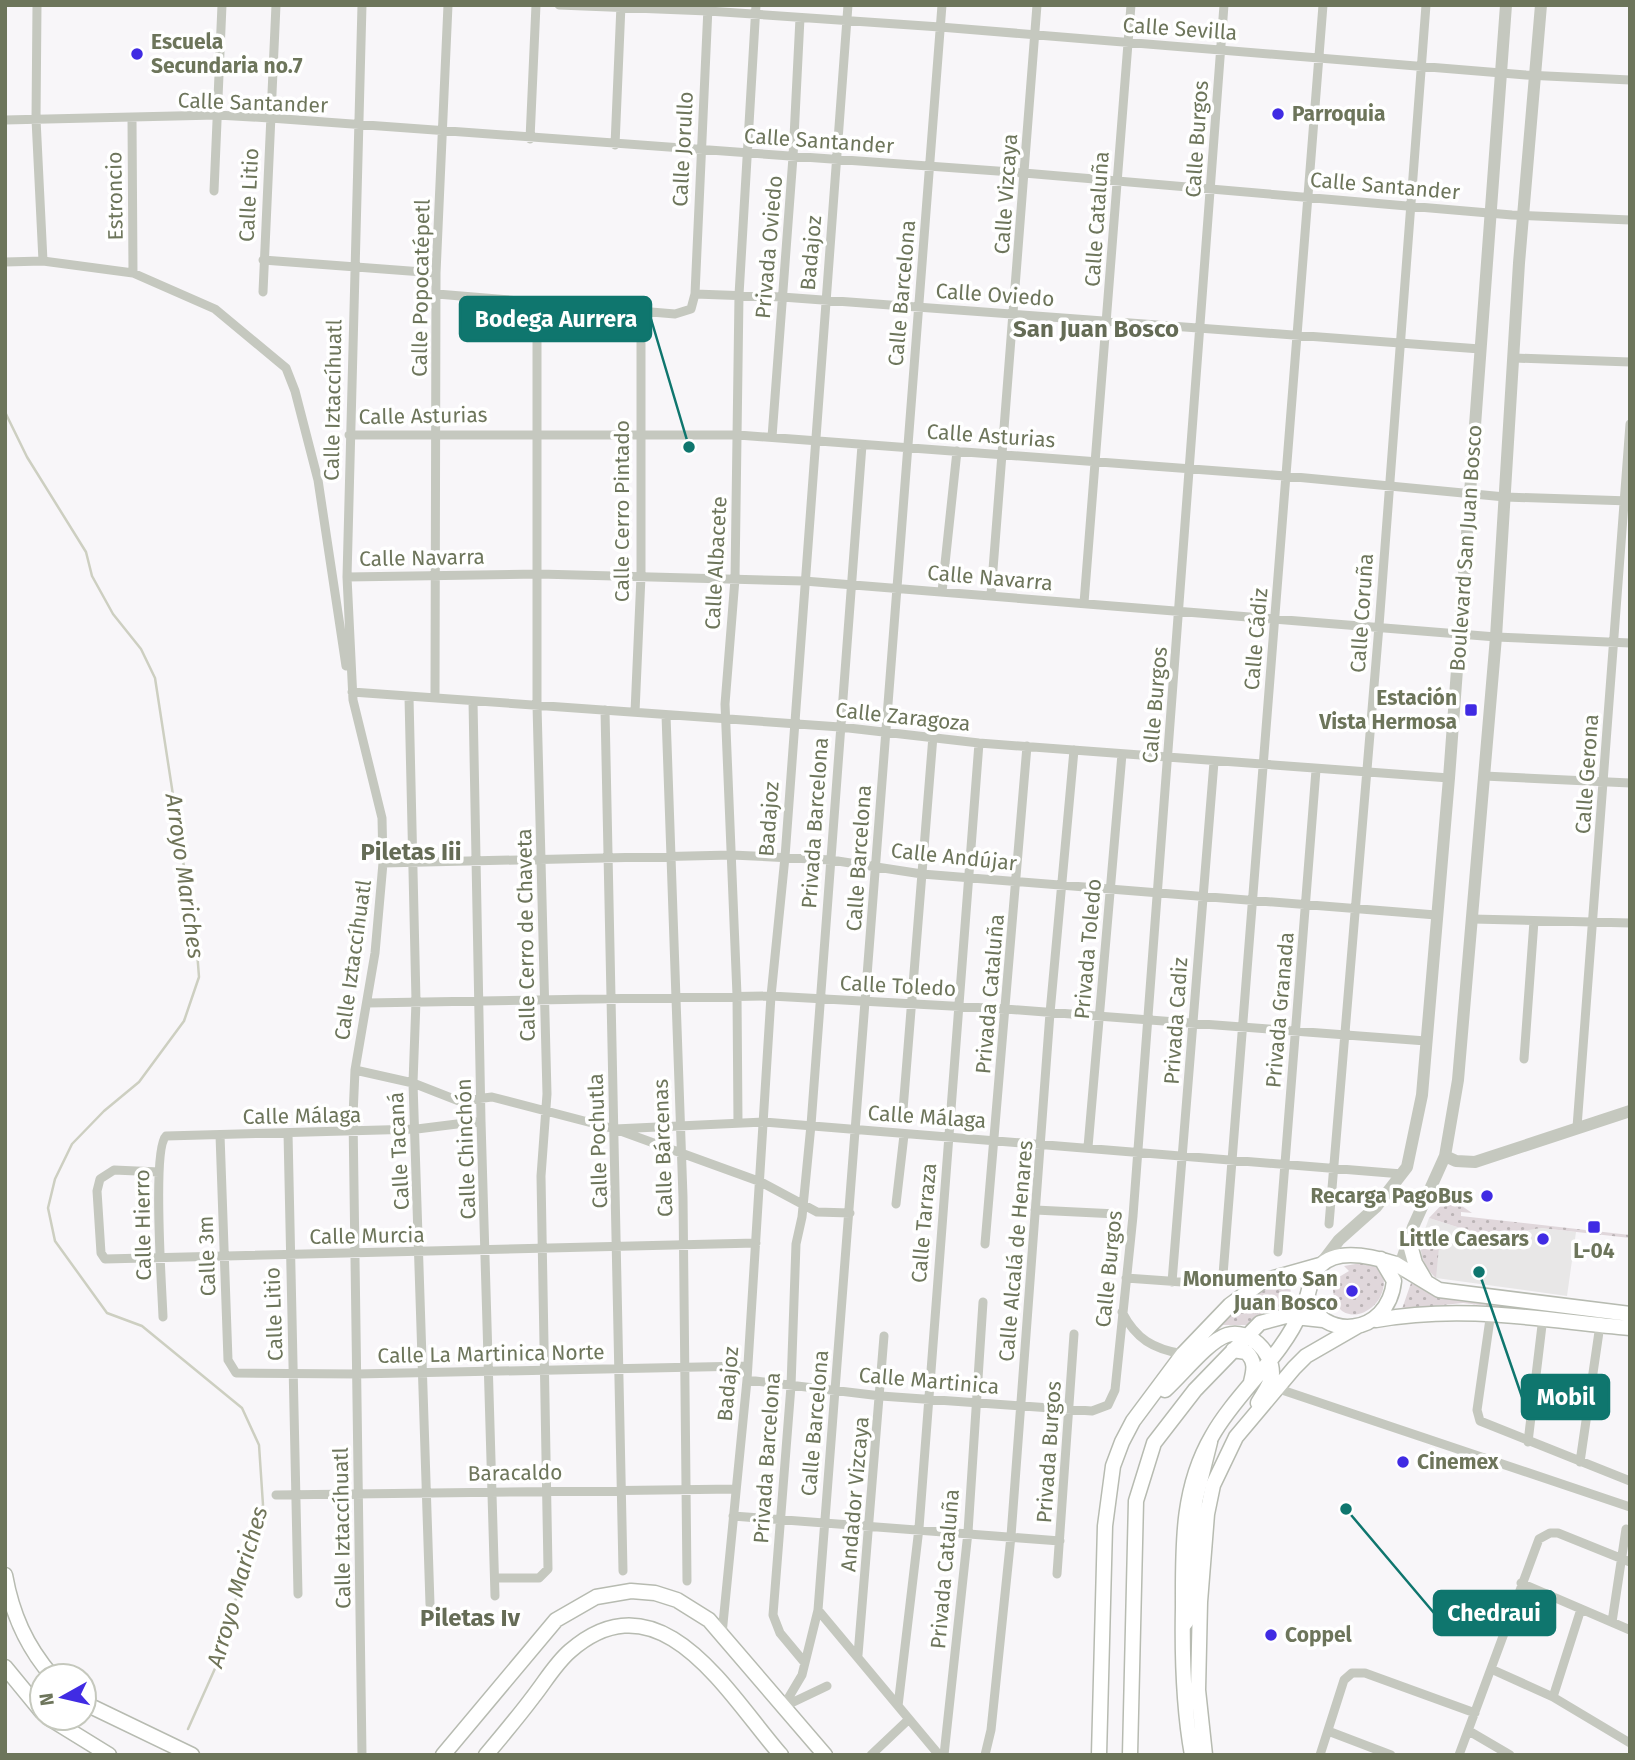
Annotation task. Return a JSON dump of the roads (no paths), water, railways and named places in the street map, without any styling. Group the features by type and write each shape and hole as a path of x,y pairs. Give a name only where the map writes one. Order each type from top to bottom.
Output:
{"main road":[{"path":"1409,1241 1415,1263 1430,1287"},
{"path":"1099,1755 1109,1490 1122,1442 1183,1354 1247,1290 1263,1281 1349,1255 1381,1259 1401,1266 1430,1287 1465,1294 1630,1314"},
{"path":"1376,1320 1390,1303 1394,1281 1381,1259"},
{"path":"1192,1755 1183,1683 1183,1628 1185,1518 1195,1470 1212,1435 1299,1316 1320,1265"},
{"path":"1307,1297 1310,1307 1323,1320"},
{"path":"1205,1755 1198,1690 1206,1514 1213,1485 1236,1437 1306,1356 1358,1326 1427,1311 1491,1311 1630,1328"},
{"path":"1130,1755 1136,1501 1154,1443 1173,1415 1233,1350 1265,1321 1299,1316 1358,1326"},
{"path":"1148,1402 1223,1337 1247,1336 1258,1344 1269,1360 1272,1374 1251,1420"},
{"path":"1233,1350 1246,1352 1252,1359 1255,1369 1251,1383"},
{"path":"1204,1543 1194,1535 1194,1518 1212,1435"},
{"path":"1183,1628 1189,1618 1194,1555 1204,1543"},
{"path":"6,1584 26,1641 42,1662"},
{"path":"443,1755 548,1628 584,1602 617,1593 654,1593 689,1606 722,1634 825,1755"},
{"path":"486,1755 569,1652 602,1633 634,1627 664,1632 694,1652 781,1755"},
{"path":"5,1667 28,1697"},
{"path":"98,1712 192,1755"},
{"path":"72,1732 109,1755"}],"street":[{"path":"37,5 36,120 43,261"},
{"path":"214,191 222,5"},
{"name":"Calle Litio","path":"262,292 276,5"},
{"name":"Calle Iztaccíhuatl","path":"362,5 353,267 347,577 352,692 362,743 383,818 383,863 367,1003 355,1070 353,1132 362,1755"},
{"name":"Calle Popocatépetl","path":"435,697 436,273 448,5"},
{"path":"530,139 536,5"},
{"name":"Calle Sevilla","path":"559,5 755,10 800,18 940,27 1035,37 1221,49 1535,76 1630,80"},
{"name":"Badajoz","path":"722,1634 747,1380 771,996 785,857 824,301 848,5"},
{"name":"Calle Barcelona","path":"783,1707 796,1688 818,1610 942,5"},
{"name":"Calle Vizcaya","path":"991,595 1037,5"},
{"name":"Calle Cataluña","path":"1084,603 1131,5"},
{"name":"Calle Burgos","path":"1108,1405 1115,1390 1137,1151 1224,5"},
{"name":"Calle Cádiz","path":"1172,1282 1210,1284 1217,1282 1223,1275 1323,5"},
{"name":"Calle Coruña","path":"1329,1224 1368,773 1398,344 1426,5"},
{"name":"Boulevard San Juan Bosco","path":"1320,1265 1331,1247 1376,1207 1402,1174 1413,1148 1426,1041 1449,778 1506,5"},
{"name":"Boulevard San Juan Bosco","path":"1394,1281 1444,1156 1458,1080 1496,636 1541,5"},
{"path":"615,145 621,8"},
{"name":"Calle Jorullo","path":"695,294 708,8"},
{"name":"Calle Albacete","path":"738,1123 737,996 725,720 736,579 739,295 755,10"},
{"name":"Privada Oviedo","path":"772,437 793,157 800,18"},
{"name":"Calle Santander","path":"5,120 217,115 270,118 1024,173 1524,216 1630,220"},
{"name":"Estroncio","path":"132,119 133,273"},
{"path":"263,260 436,273"},
{"path":"5,262 43,261 133,273 215,309 286,368 295,391 318,480 352,692"},
{"path":"437,294 537,300 679,314 691,309 695,294"},
{"name":"Calle Oviedo","path":"695,294 782,297 1480,349"},
{"name":"Calle Cerro de Chaveta","path":"495,1578 539,1578 545,1576 548,1569 541,1176 547,1110 537,705 537,300"},
{"name":"Calle Cerro Pintado","path":"635,712 641,576 641,309"},
{"path":"1515,358 1630,362"},
{"name":"Calle Gerona","path":"1577,1127 1627,500 1630,424"},
{"name":"Calle Asturias","path":"349,435 738,435 1190,468 1470,494 1627,500"},
{"name":"Privada Barcelona","path":"805,1663 780,1633 775,1622 779,1519 791,1386 796,1244 811,1125 862,445"},
{"path":"942,592 957,451"},
{"name":"Calle Navarra","path":"347,577 539,575 804,581 1496,636 1630,643"},
{"name":"Calle Zaragoza","path":"352,692 794,723 979,743 1449,778"},
{"name":"Calle Tacaná","path":"409,696 416,1001 414,1083 430,1604"},
{"name":"Calle Chinchón","path":"473,701 481,1121 495,1596"},
{"name":"Calle Pochutla","path":"605,710 623,1571"},
{"name":"Calle Bárcenas","path":"667,715 682,1153 687,1581"},
{"path":"903,1110 933,736"},
{"name":"Calle Tarraza","path":"898,1706 919,1528 979,743"},
{"name":"Privada Cataluña","path":"985,1244 996,1140 1027,746"},
{"name":"Calle Alcalá de Henares","path":"985,1755 991,1730 1012,1536 1035,1210 1043,1143 1050,1013 1074,750"},
{"name":"Privada Toledo","path":"1088,1147 1122,754"},
{"name":"Privada Cadiz","path":"1172,1282 1185,1155 1192,1026 1214,762"},
{"name":"Privada Granada","path":"1278,1252 1316,770"},
{"path":"1484,776 1630,783"},
{"name":"Calle Andújar","path":"383,863 671,855 785,857 831,860 922,874 1436,915"},
{"path":"1472,919 1630,923"},
{"path":"1524,1059 1534,921"},
{"name":"Calle Toledo","path":"367,1003 771,996 912,1006 1005,1009 1192,1026 1426,1041"},
{"path":"355,1070 414,1083 459,1101 482,1097 547,1110 615,1129 761,1182 817,1212 850,1213"},
{"path":"1437,1177 1630,1111"},
{"name":"Calle Málaga","path":"166,1136 417,1129 481,1121"},
{"name":"Calle Málaga","path":"615,1129 765,1122 904,1135 1233,1158 1402,1174"},
{"name":"Calle Litio","path":"288,1133 298,1594"},
{"name":"Calle 3m","path":"220,1135 228,1360 236,1373"},
{"path":"896,1204 904,1135"},
{"name":"Calle Hierro","path":"163,1317 159,1172 160,1144 166,1136"},
{"path":"1444,1156 1456,1161 1475,1162"},
{"name":"Calle Murcia","path":"159,1172 114,1170 106,1174 98,1185 102,1253 105,1259 756,1243"},
{"path":"1035,1210 1117,1214"},
{"path":"1126,1278 1172,1282"},
{"name":"Privada Cataluña","path":"942,1755 968,1532 983,1302"},
{"path":"1122,1311 1137,1336 1153,1347 1183,1354"},
{"path":"1491,1311 1477,1416 1486,1426 1630,1481"},
{"path":"1528,1442 1543,1317"},
{"path":"1580,1462 1601,1325"},
{"name":"Privada Burgos","path":"1057,1574 1073,1334"},
{"name":"Andador Vizcaya","path":"858,1655 871,1525 884,1336"},
{"path":"1119,1344 1137,1336"},
{"name":"Calle La Martinica Norte","path":"236,1373 358,1374 747,1366"},
{"name":"Calle Martinica","path":"747,1380 975,1404 1092,1411 1108,1405"},
{"path":"1279,1389 1630,1507"},
{"name":"Baracaldo","path":"276,1495 546,1489 736,1489"},
{"path":"733,1516 919,1528 1060,1541"},
{"path":"1612,1622 1627,1561 1626,1529"},
{"path":"1459,1755 1539,1539 1550,1533 1627,1561"},
{"path":"1521,1583 1630,1630"},
{"path":"1553,1697 1581,1609"},
{"path":"818,1610 858,1655 908,1720 942,1755"},
{"path":"1491,1669 1553,1697 1630,1743"},
{"path":"1320,1755 1344,1679 1352,1673 1365,1674 1475,1713"},
{"path":"783,1707 827,1686"},
{"path":"871,1755 908,1720"},
{"path":"1328,1731 1391,1755"},
{"path":"1469,1731 1510,1755"}],"waterway":[{"name":"Arroyo Mariches","path":"5,412 27,457 86,552 92,576 113,614 141,649 155,678 197,951 199,977 184,1021 139,1082 104,1111 72,1144 55,1179 48,1208 55,1241 107,1313 142,1326 242,1408 259,1445 263,1505 217,1664 188,1729"}],"place":[{"name":"Escuela Secundaria no.7","path":"137,54"},
{"name":"Parroquia","path":"1278,114"},
{"name":"Bodega Aurrera","path":"689,447"},
{"name":"Estación Vista Hermosa","path":"1471,710"},
{"name":"Recarga PagoBus","path":"1487,1196"},
{"name":"L-04","path":"1594,1227"},
{"name":"Little Caesars","path":"1543,1239"},
{"name":"Mobil","path":"1479,1272"},
{"name":"Monumento San Juan Bosco","path":"1352,1291"},
{"name":"Cinemex","path":"1403,1462"},
{"name":"Chedraui","path":"1346,1509"},
{"name":"Coppel","path":"1271,1635"}],"district":[{"name":"San Juan Bosco","path":"1096,329"},
{"name":"Piletas Iii","path":"411,852"},
{"name":"Piletas Iv","path":"470,1618"}]}
